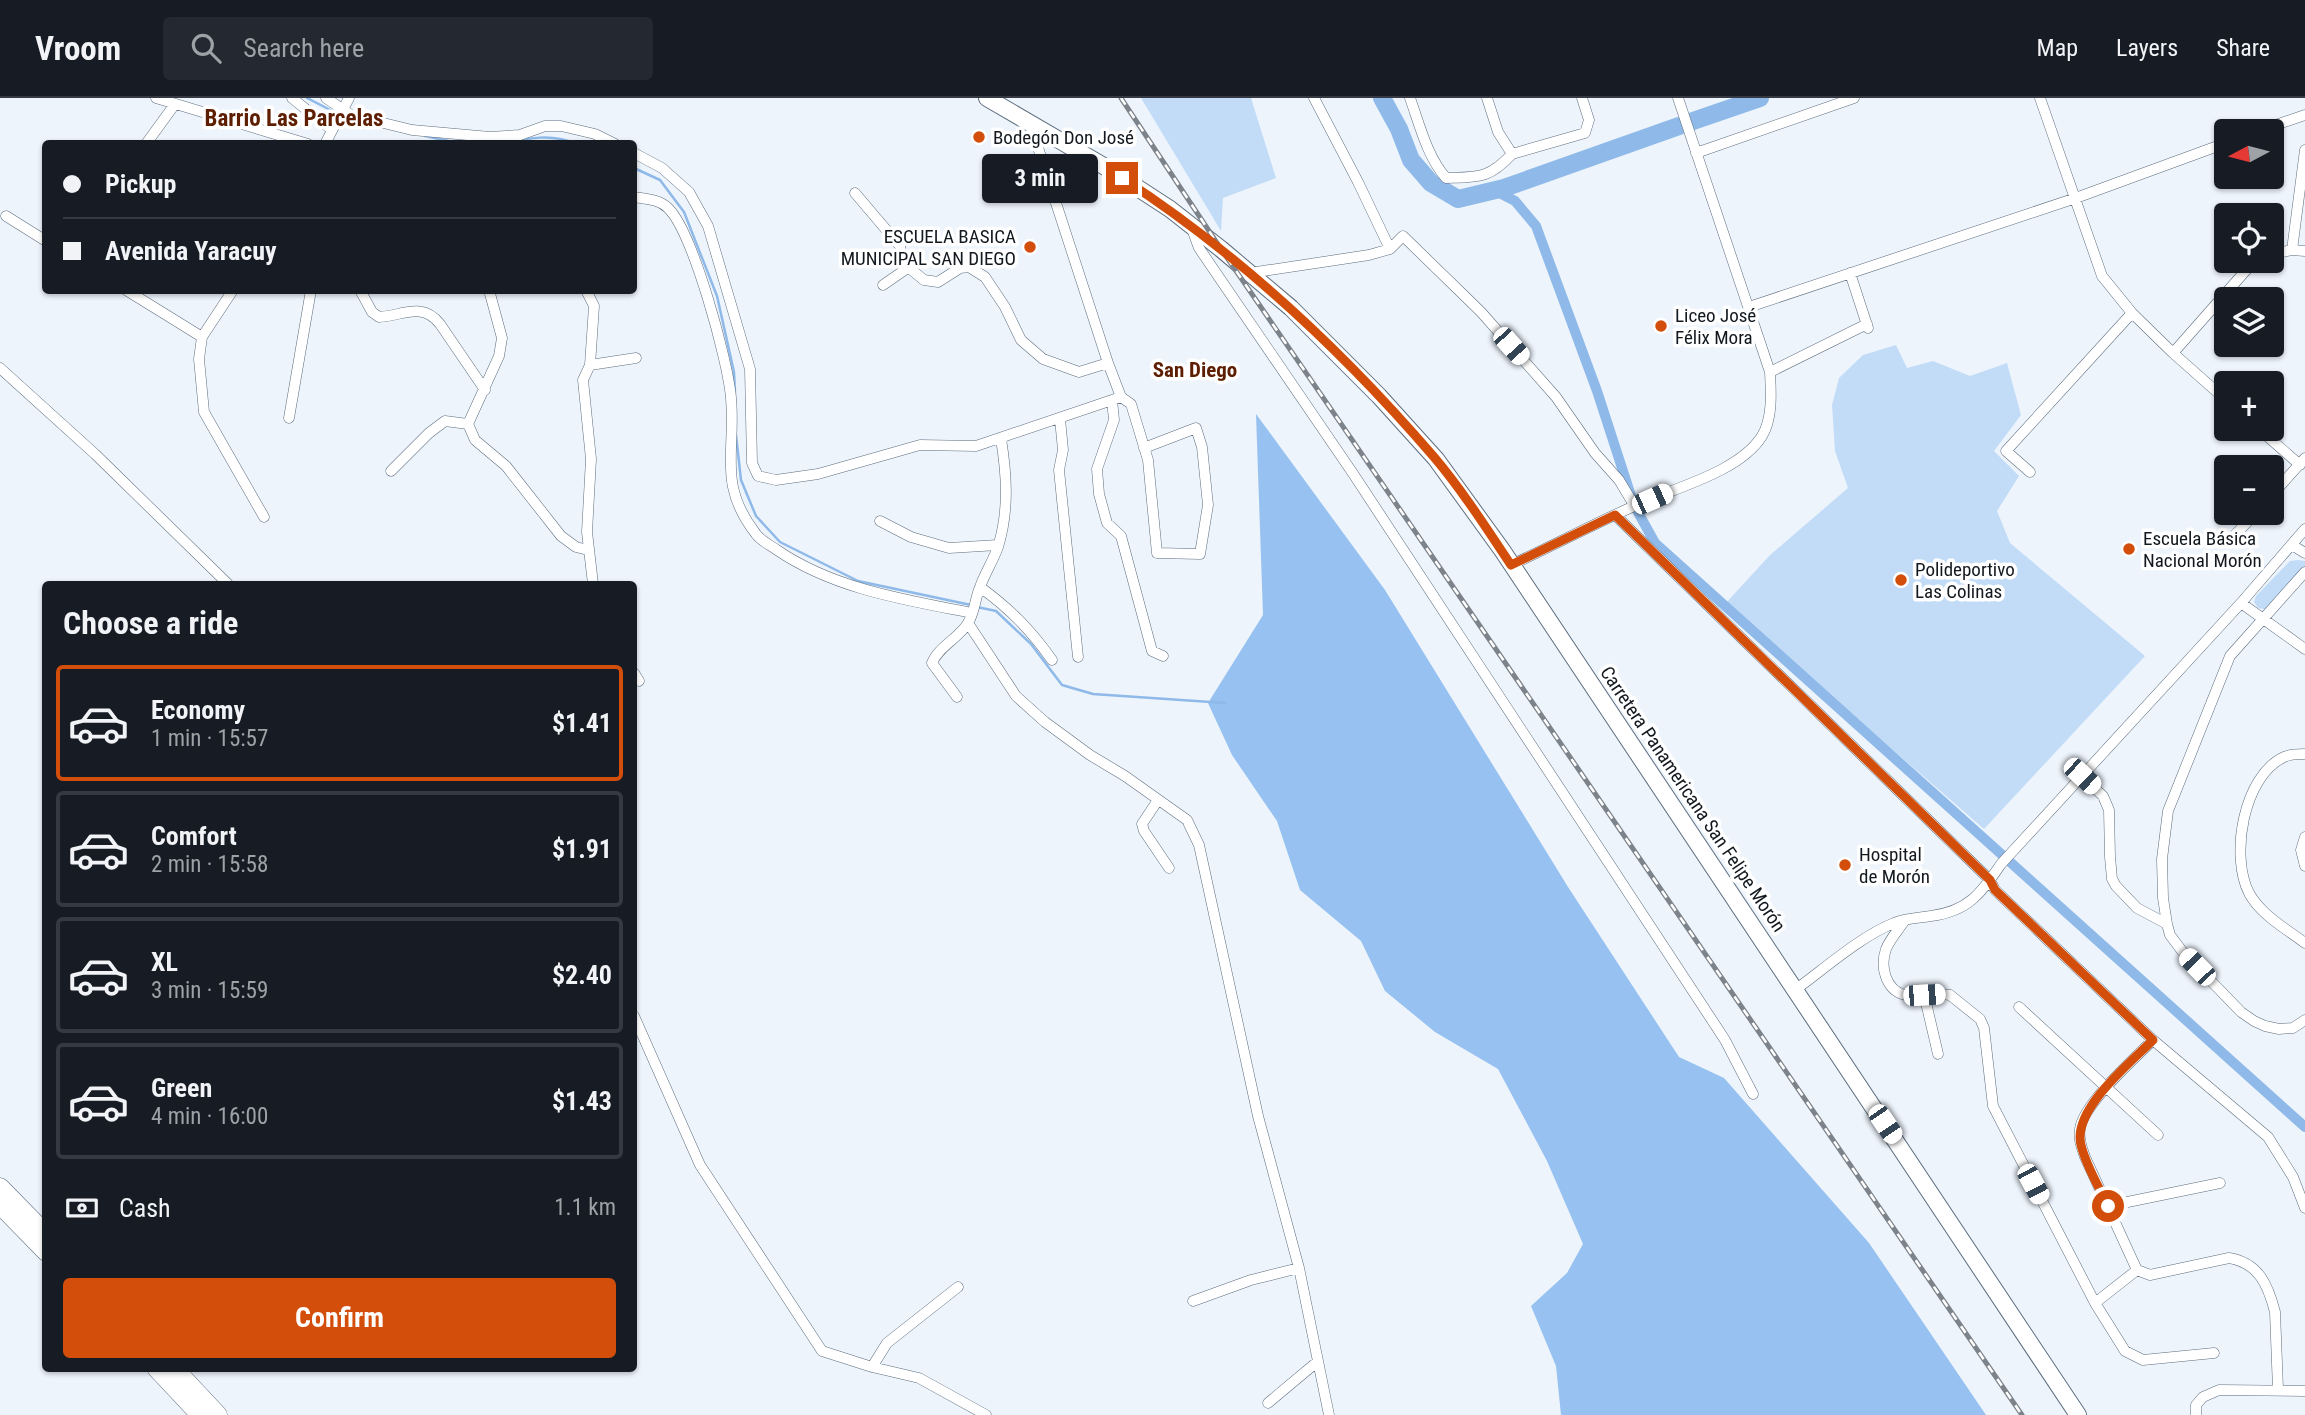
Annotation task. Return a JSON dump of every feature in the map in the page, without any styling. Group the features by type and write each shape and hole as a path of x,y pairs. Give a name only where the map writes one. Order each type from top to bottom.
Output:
{"highway":[{"path":"0,1187 42,1230"},
{"path":"0,1205 42,1248"},
{"path":"160,1372 201,1415"},
{"path":"178,1372 218,1415"}],"main road":[{"name":"Carretera Panamericana San Felipe Morón","path":"987,98 1107,168 1191,225 1291,308 1379,396 1428,450 1511,565 2078,1415"}],"street":[{"path":"156,98 295,140"},
{"path":"292,98 331,130"},
{"path":"326,98 340,113 412,130 461,133 474,137 520,135 545,126 561,126 595,134 607,140"},
{"path":"327,140 349,98"},
{"path":"1314,98 1390,249"},
{"path":"1410,98 1427,147 1436,167 1446,178 1474,177 1497,170 1512,154 1585,133 1589,120 1584,103"},
{"path":"1487,98 1498,132 1512,154"},
{"path":"1511,565 1634,505 1723,468 1749,451 1763,434 1770,414 1770,372 1678,98"},
{"path":"1696,153 1854,98"},
{"path":"2040,98 2102,276 2132,313 2214,389"},
{"path":"149,140 175,104"},
{"path":"2284,122 2305,115"},
{"path":"1029,122 1108,363 1116,399 1114,419 1097,469 1099,494 1108,523 1121,536 1152,650 1163,656"},
{"path":"1749,307 2073,199 2214,147"},
{"path":"2292,250 2305,150"},
{"path":"637,155 662,168 689,192 708,226 750,369 752,463 758,476 776,480 818,474 920,445 976,446 1116,399 1131,404 1144,448 1148,460 1157,552 1200,554 1208,505 1202,447 1196,428 1144,448"},
{"path":"855,194 900,246 903,263 924,280 938,282 960,268 969,267 985,276 1005,307 1021,340 1043,359 1079,372 1108,363"},
{"path":"637,198 660,202 670,209 691,250 715,320 731,397 729,463 734,498 757,536 794,561 830,577 891,597 971,615 1016,696 1045,722 1090,755 1187,820 1199,845 1258,1116 1299,1268 1329,1415"},
{"path":"6,216 42,238"},
{"path":"1191,225 1199,248 1354,475 1725,1040 1752,1094"},
{"path":"1250,273 1369,255 1390,249 1403,236 1481,312 1556,397 1595,453 1619,480 1634,505"},
{"path":"2284,252 2305,251"},
{"path":"883,285 909,267"},
{"path":"1770,372 1868,326 1850,273"},
{"path":"2173,353 2244,273"},
{"path":"132,294 202,337"},
{"path":"230,294 202,337 199,359 204,412 264,517"},
{"path":"289,418 310,294"},
{"path":"362,294 372,312 379,317 413,310 431,315 485,390"},
{"path":"468,424 499,356 502,338 489,294"},
{"path":"588,294 594,306 590,365 583,380 591,459 588,550 593,581"},
{"path":"2030,472 2006,451 2132,313"},
{"path":"590,365 636,358"},
{"path":"0,368 95,454 225,581"},
{"path":"1060,419 1063,450 1059,470 1078,657"},
{"path":"391,471 445,421 468,424"},
{"path":"468,424 475,440 506,466 561,536 576,547 588,550"},
{"path":"957,697 932,663 935,656 954,640 971,615 978,590 998,545 1006,516 1006,474 1000,439"},
{"path":"2275,441 2302,461 2284,481"},
{"path":"1615,515 1990,880 1995,890 2153,1040 2268,1137 2293,1177 2305,1208"},
{"path":"880,521 911,537 949,548 998,545"},
{"path":"2231,539 2244,525"},
{"path":"1796,990 1886,927 1905,920 1946,914 1964,907 1979,895 2001,864 2241,603 2305,529"},
{"path":"2292,545 2305,553"},
{"path":"2305,572 2230,656 2168,811 2162,859 2167,924 2182,951 2241,1012 2264,1026 2293,1028 2305,1020"},
{"path":"978,590 1009,608 1052,660"},
{"path":"2241,603 2305,649"},
{"path":"2305,754 2284,757 2264,773 2242,820 2241,846 2248,890 2259,908 2305,943"},
{"path":"2082,776 2103,796 2109,810 2112,879 2116,886 2137,908 2167,924"},
{"path":"1158,800 1142,824 1169,868"},
{"path":"2305,838 2301,850 2305,866"},
{"path":"1905,920 1887,947 1884,958 1886,978 1894,990 1907,995 1950,995 1980,1020 1986,1035 1993,1106 2095,1303 2125,1351 2143,1360 2214,1353"},
{"path":"1924,995 1938,1054"},
{"path":"2019,1007 2158,1135"},
{"path":"637,1023 701,1165 822,1351 919,1378 986,1415"},
{"path":"2153,1040 2107,1086 2084,1117 2080,1136 2085,1157 2137,1270 2150,1275 2229,1258 2243,1260 2256,1270 2267,1284 2275,1312 2278,1389"},
{"path":"2108,1206 2220,1183"},
{"path":"1192,1301 1251,1280 1299,1268"},
{"path":"2095,1303 2137,1270"},
{"path":"872,1367 887,1343 958,1287"},
{"path":"1268,1403 1318,1362"},
{"path":"2196,1415 2196,1405 2203,1397 2220,1390 2305,1391"}],"shaded area":[{"path":"1141,98 1251,98 1276,178 1223,198 1221,231"},
{"name":"Polideportivo Las Colinas","path":"1896,345 1907,368 1933,361 1970,376 2007,363 2021,415 1994,451 2019,476 1997,511 2010,543 2145,656 1984,829 1725,604 1770,555 1848,488 1835,451 1832,405 1839,378 1863,355"},
{"path":"1256,414 1385,590 1568,887 1679,1057 1724,1078 1869,1243 1986,1415 1561,1415 1556,1366 1531,1306 1567,1273 1583,1244 1547,1161 1498,1069 1435,1032 1385,991 1361,941 1300,890 1277,821 1232,755 1208,703 1263,615"},
{"path":"2290,561 2305,561 2305,572 2269,610 2258,608 2254,602 2256,596"}],"waterway":[{"path":"307,98 338,114"},
{"path":"1382,98 1399,129 1411,160 1431,183 1458,199 1504,188 1679,126"},
{"path":"1693,121 1760,98"},
{"path":"344,117 354,122 381,127"},
{"path":"425,136 444,140"},
{"path":"522,140 562,140"},
{"path":"637,169 660,180 684,212 717,296 734,372 735,393"},
{"path":"1494,190 1515,201 1536,226 1597,391 1634,505 1655,543 2305,1127"},
{"path":"736,435 741,480 756,516 780,542 858,581 971,605"},
{"path":"977,607 996,611 1031,644 1062,685 1093,694 1225,703"}],"railway":[{"path":"1121,98 1221,249 2022,1415"}],"place":[{"name":"Bodegón Don José","path":"979,137"},
{"name":"ESCUELA BASICA MUNICIPAL SAN DIEGO","path":"1030,247"},
{"name":"Liceo José Félix Mora","path":"1661,326"},
{"name":"Escuela Básica Nacional Morón","path":"2129,549"},
{"name":"Polideportivo Las Colinas","path":"1901,580"},
{"name":"Hospital de Morón","path":"1845,865"}],"district":[{"name":"Barrio Las Parcelas","path":"294,118"},
{"name":"San Diego","path":"1195,370"}],"route":[{"path":"1122,178 1170,209 1291,308 1379,396 1436,459 1511,565 1615,515 1990,880 1995,890 2153,1040 2107,1086 2084,1117 2080,1127 2081,1146 2108,1206"}]}
